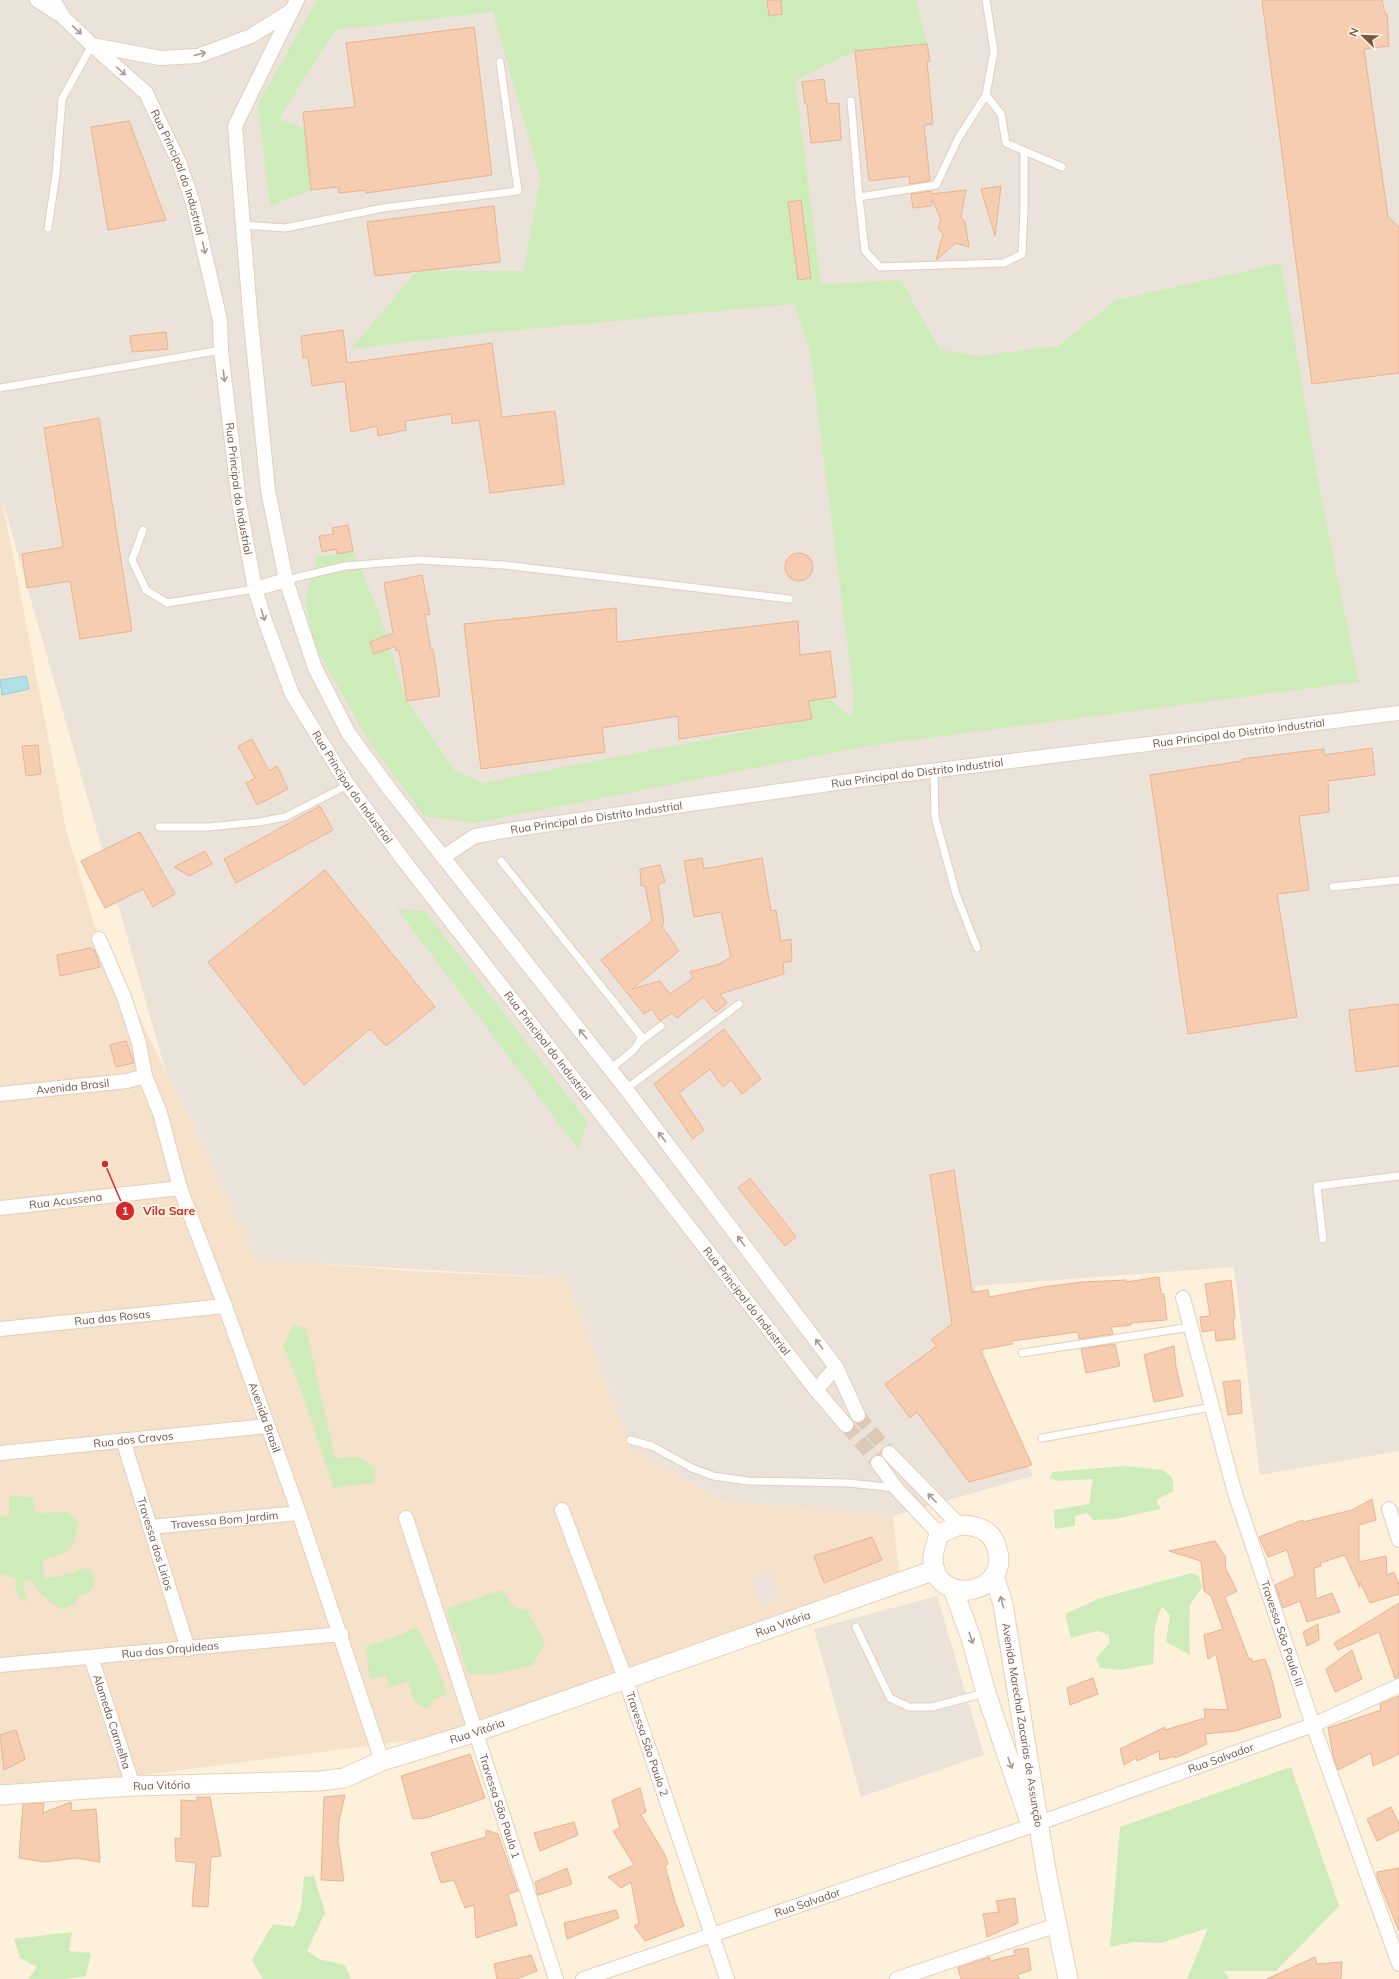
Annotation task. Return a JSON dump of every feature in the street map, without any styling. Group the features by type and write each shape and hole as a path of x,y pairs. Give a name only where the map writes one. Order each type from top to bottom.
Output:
{"street":[{"path":"37,0 64,18"},
{"path":"53,0 64,18"},
{"path":"92,44 160,58 198,56 251,36 294,5"},
{"path":"294,5 235,126 250,313 268,490 286,580 315,668 349,734 443,858 626,1089 836,1367 858,1415"},
{"name":"Rua Principal do Industrial","path":"64,18 146,93 180,162 192,203 220,320 221,350 239,502 255,589 292,694 348,785 405,862 816,1390 846,1425"},
{"path":"255,589 286,580"},
{"name":"Rua Principal do Distrito Industrial","path":"443,858 476,836 482,835 849,781 1399,713"},
{"name":"Avenida Brasil","path":"99,939 124,997 139,1043 145,1076 160,1113 180,1188 225,1306 299,1513 341,1634 382,1761"},
{"name":"Avenida Brasil","path":"0,1094 127,1081 145,1076"},
{"name":"Rua Acussena","path":"0,1208 180,1188"},
{"name":"Travessa São Paulo III","path":"1183,1298 1234,1490 1313,1725 1399,1964"},
{"name":"Rua das Rosas","path":"0,1329 225,1306"},
{"path":"816,1390 836,1367"},
{"name":"Rua dos Cravos","path":"0,1453 267,1426"},
{"name":"Travessa dos Lirios","path":"123,1440 188,1649"},
{"path":"889,1454 959,1525"},
{"path":"878,1463 896,1488 939,1534"},
{"path":"1389,1509 1399,1540"},
{"name":"Travessa São Paulo 2","path":"562,1510 626,1678 727,1979"},
{"name":"Travessa Bom Jardim","path":"150,1527 299,1513"},
{"name":"Travessa São Paulo 1","path":"406,1518 556,1979"},
{"path":"959,1525 972,1525 984,1530 994,1539 999,1551 999,1564 994,1576 988,1583 977,1589 965,1591 953,1589 942,1581 935,1570 934,1552 939,1534 959,1525"},
{"name":"Rua Vitória","path":"0,1795 133,1786 320,1781 344,1778 382,1761 476,1732 935,1570"},
{"name":"Avenida Marechal Zacarias de Assunção","path":"994,1576 1003,1604 1035,1825"},
{"name":"Avenida Marechal Zacarias de Assunção","path":"953,1589 971,1638 986,1692 1035,1825 1048,1876 1068,1979"},
{"name":"Rua das Orquideas","path":"0,1666 341,1634"},
{"name":"Alameda Carmelha","path":"92,1657 133,1786"},
{"name":"Rua Salvador","path":"583,1979 1035,1825 1313,1725 1399,1686"},
{"path":"897,1979 1057,1925"}],"lane":[{"path":"859,197 936,185 959,137 986,94 994,51 986,0"},
{"path":"48,228 56,174 62,99 92,44"},
{"path":"243,225 285,228 384,208 518,191 500,62"},
{"path":"986,94 1001,114 1006,143 1062,167"},
{"path":"851,101 865,251 880,267 1004,263 1022,254 1024,151"},
{"path":"0,388 221,350"},
{"path":"143,530 132,560 146,590 167,603 255,589"},
{"path":"286,580 345,566 419,560 504,565 789,599"},
{"path":"934,771 935,818 956,894 977,948"},
{"path":"159,826 208,827 259,822 285,817 348,785"},
{"path":"501,861 641,1036 641,1041"},
{"path":"1333,887 1399,880"},
{"path":"626,1089 739,1004"},
{"path":"610,1069 641,1041 661,1026"},
{"path":"1323,1239 1317,1186 1399,1176"},
{"path":"1022,1353 1191,1327"},
{"path":"1042,1438 1212,1407"},
{"path":"630,1440 652,1446 692,1468 713,1476 748,1481 848,1483 896,1488"},
{"path":"856,1627 890,1698 908,1707 932,1707 986,1692"}],"shaded area":[{"path":"0,0 1399,0 1399,1451 1260,1475 1234,1267 975,1286 984,1354 1033,1476 893,1516 722,1500 631,1450 566,1278 257,1260 165,1069 2,499 0,499"},
{"path":"0,499 2,499 66,829 94,924 257,1259 411,1271 566,1278 631,1450 722,1500 893,1516 900,1581 476,1732 121,1778 0,1792"},
{"path":"772,1570 775,1599 760,1605 753,1579"},
{"path":"937,1596 984,1755 861,1797 814,1629"}],"green space":[{"path":"317,0 916,0 927,44 855,51 795,80 821,284 901,280 940,350 979,356 1058,346 1116,300 1281,263 1324,512 1359,682 867,746 475,823 424,816 370,743 315,646 305,601 317,557 353,551 377,608 407,701 454,770 482,783 812,719 808,701 829,698 852,718 854,696 810,350 794,304 466,335 351,349 417,271 524,271 540,177 493,12 335,30 279,119 305,128 311,190 270,206 258,104"},
{"path":"397,909 425,911 587,1121 579,1150"},
{"path":"293,1326 306,1328 335,1458 359,1457 375,1468 374,1483 334,1488 304,1399 283,1345"},
{"path":"1125,1466 1163,1470 1172,1477 1174,1491 1156,1500 1161,1509 1115,1519 1094,1520 1087,1513 1075,1516 1075,1526 1055,1529 1054,1510 1089,1504 1093,1479 1058,1481 1049,1478 1053,1472"},
{"path":"9,1495 33,1498 35,1513 68,1512 78,1522 75,1539 69,1549 59,1555 43,1560 44,1579 74,1573 80,1568 91,1570 94,1579 94,1587 89,1592 79,1596 75,1606 69,1605 64,1610 59,1608 38,1590 32,1581 25,1579 24,1586 27,1601 19,1599 15,1588 16,1579 4,1574 0,1576 0,1517 9,1516"},
{"path":"1191,1573 1199,1576 1202,1587 1190,1605 1190,1655 1166,1642 1170,1615 1162,1607 1155,1628 1153,1664 1120,1670 1100,1668 1096,1658 1109,1644 1109,1635 1098,1631 1071,1638 1065,1614 1098,1599"},
{"path":"502,1590 514,1607 527,1610 545,1642 533,1665 495,1674 467,1674 459,1642 449,1621 447,1608"},
{"path":"417,1627 437,1665 447,1694 434,1699 427,1709 414,1702 408,1681 389,1688 386,1676 370,1679 365,1647 400,1635"},
{"path":"1291,1767 1339,1906 1276,1971 1224,1971 1229,1979 1187,1979 1208,1928 1161,1943 1134,1942 1110,1947 1120,1827"},
{"path":"314,1876 325,1913 307,1951 319,1959 345,1965 351,1979 263,1979 252,1960 273,1924 294,1927 301,1908 304,1877"},
{"path":"72,1932 69,1951 91,1953 86,1976 64,1979 28,1979 37,1967 20,1958 14,1939"}],"water":[{"path":"26,676 29,689 2,695 0,680"}],"building":[{"path":"767,0 781,0 782,14 769,16"},
{"path":"1262,0 1382,0 1385,14 1387,14 1389,46 1364,49 1388,217 1399,227 1399,373 1312,384"},
{"path":"474,27 492,175 366,193 366,190 339,193 338,187 311,190 303,112 355,107 346,43"},
{"path":"927,44 930,61 927,62 933,124 924,125 930,181 910,184 909,176 869,181 855,51"},
{"path":"824,79 827,104 839,103 841,140 811,143 807,104 805,104 802,82"},
{"path":"129,121 166,220 108,230 91,127"},
{"path":"1001,186 995,236 981,189"},
{"path":"966,190 961,217 965,222 969,247 956,243 936,260 943,234 938,228 941,220 932,199 932,206 913,208 911,194 931,191 931,194"},
{"path":"801,200 811,278 798,280 788,202"},
{"path":"494,206 500,262 375,276 367,222"},
{"path":"343,330 347,363 492,343 502,417 555,411 564,484 490,493 479,420 452,424 451,414 405,421 406,430 378,436 377,426 351,432 345,381 312,386 308,357 303,358 301,336"},
{"path":"166,332 168,349 132,352 130,336"},
{"path":"99,418 132,631 80,639 70,581 27,588 22,554 63,547 44,428"},
{"path":"348,525 353,551 337,554 336,549 322,552 319,536 334,534 332,528"},
{"path":"799,553 809,557 813,567 809,577 799,581 789,577 785,567 789,557"},
{"path":"422,575 430,614 425,615 431,650 433,649 440,696 407,701 399,650 396,651 396,646 374,654 370,642 393,633 384,583"},
{"path":"616,608 617,642 798,621 800,655 830,651 836,697 808,701 812,719 679,739 678,716 602,728 605,752 481,769 464,624"},
{"path":"252,739 269,771 277,766 288,789 257,805 246,783 255,778 238,746"},
{"path":"38,745 41,774 26,776 22,746"},
{"path":"1372,748 1375,775 1328,781 1329,812 1299,816 1309,890 1277,894 1297,1017 1188,1034 1150,775 1242,761 1242,759 1324,749 1324,755"},
{"path":"320,806 333,830 236,883 224,859"},
{"path":"140,832 175,894 153,907 143,889 105,908 81,861"},
{"path":"205,851 212,864 189,876 174,867"},
{"path":"702,858 704,869 762,858 771,911 776,910 781,941 791,939 792,961 783,963 784,974 720,994 727,1003 716,1012 703,997 677,1018 672,1013 660,1021 652,1009 644,1014 601,960 652,921 645,886 641,886 640,869 660,865 665,882 658,885 664,924 661,925 679,951 632,989 660,981 670,994 693,978 690,972 719,964 731,957 721,912 694,917 684,861"},
{"path":"325,870 435,1007 386,1046 370,1029 304,1085 208,962"},
{"path":"90,948 95,951 100,967 60,976 57,955"},
{"path":"1399,1004 1399,1066 1356,1072 1349,1010"},
{"path":"724,1029 761,1079 742,1094 731,1080 723,1087 710,1069 679,1093 704,1130 693,1139 654,1084"},
{"path":"126,1041 134,1063 116,1067 110,1045"},
{"path":"954,1170 972,1292 988,1290 989,1297 1043,1287 1082,1282 1126,1280 1126,1282 1159,1277 1161,1294 1164,1294 1167,1320 1131,1323 1131,1325 1111,1327 1113,1334 1079,1339 1078,1332 1012,1341 1012,1344 980,1350 1032,1465 969,1482 917,1412 910,1418 885,1384 937,1346 931,1340 952,1324 930,1175"},
{"path":"750,1178 796,1237 785,1246 738,1188"},
{"path":"1231,1280 1235,1318 1233,1320 1235,1339 1216,1341 1215,1330 1202,1332 1200,1317 1210,1316 1205,1284"},
{"path":"1115,1344 1120,1366 1086,1373 1081,1349"},
{"path":"1174,1346 1176,1367 1183,1396 1154,1402 1144,1355"},
{"path":"1240,1380 1242,1413 1228,1415 1223,1382"},
{"path":"1372,1499 1376,1520 1359,1525 1359,1562 1386,1556 1387,1575 1394,1572 1399,1585 1399,1594 1370,1603 1360,1582 1360,1588 1345,1555 1320,1563 1321,1566 1314,1568 1316,1599 1332,1593 1340,1612 1307,1622 1300,1601 1283,1608 1275,1585 1295,1576 1287,1550 1268,1557 1259,1537 1303,1520 1303,1522 1352,1510"},
{"path":"872,1537 882,1560 824,1583 814,1556"},
{"path":"1215,1541 1225,1556 1226,1569 1237,1591 1225,1597 1249,1659 1252,1659 1252,1662 1265,1659 1270,1672 1281,1717 1235,1731 1205,1734 1207,1744 1175,1758 1175,1756 1160,1760 1159,1751 1137,1761 1136,1758 1124,1765 1120,1749 1165,1727 1165,1730 1205,1718 1204,1709 1228,1710 1216,1654 1208,1659 1204,1635 1223,1629 1211,1596 1204,1591 1201,1561 1169,1551"},
{"path":"1399,1603 1399,1678 1395,1678 1379,1632 1338,1650 1334,1643"},
{"path":"1318,1624 1319,1640 1307,1646 1303,1632"},
{"path":"1352,1650 1362,1679 1335,1692 1326,1669"},
{"path":"1093,1678 1098,1694 1070,1705 1067,1688"},
{"path":"1399,1696 1399,1754 1373,1766 1371,1753 1338,1770 1333,1755 1328,1728 1381,1710 1380,1704"},
{"path":"16,1730 25,1759 4,1770 0,1735"},
{"path":"470,1754 485,1798 426,1818 413,1819 401,1776"},
{"path":"640,1788 646,1812 641,1815 664,1853 668,1864 665,1866 675,1902 684,1926 645,1941 634,1926 639,1924 631,1882 621,1888 608,1877 634,1865 613,1831 620,1828 612,1800"},
{"path":"345,1795 339,1821 338,1841 344,1881 321,1880 324,1797"},
{"path":"197,1797 210,1797 221,1856 211,1857 208,1907 192,1906 196,1863 176,1861 175,1838 181,1839 181,1800 197,1801"},
{"path":"71,1802 72,1811 96,1809 100,1862 76,1858 45,1862 19,1858 23,1804 44,1803 43,1813"},
{"path":"1391,1807 1399,1824 1399,1830 1377,1841 1367,1819"},
{"path":"574,1822 578,1835 540,1851 534,1833"},
{"path":"486,1830 498,1834 518,1891 508,1894 517,1925 476,1938 474,1905 465,1908 454,1880 441,1883 431,1853 486,1837"},
{"path":"567,1868 572,1884 538,1895 535,1882"},
{"path":"1399,1868 1399,1931 1377,1877 1377,1872"},
{"path":"1015,1898 1018,1923 987,1937 983,1914 999,1912 996,1901"},
{"path":"616,1910 619,1918 567,1939 564,1923"},
{"path":"1028,1948 1031,1970 1017,1975 1020,1979 961,1979 958,1968 989,1957 991,1961 1015,1955 1014,1950"},
{"path":"531,1955 537,1971 517,1979 497,1979 494,1964"},
{"path":"1315,1957 1317,1964 1342,1962 1341,1979 1267,1979"}],"tunnel":[{"path":"858,1415 889,1453"},
{"path":"846,1425 878,1463"}],"place":[{"name":"Vila Sare","path":"105,1164"}]}
